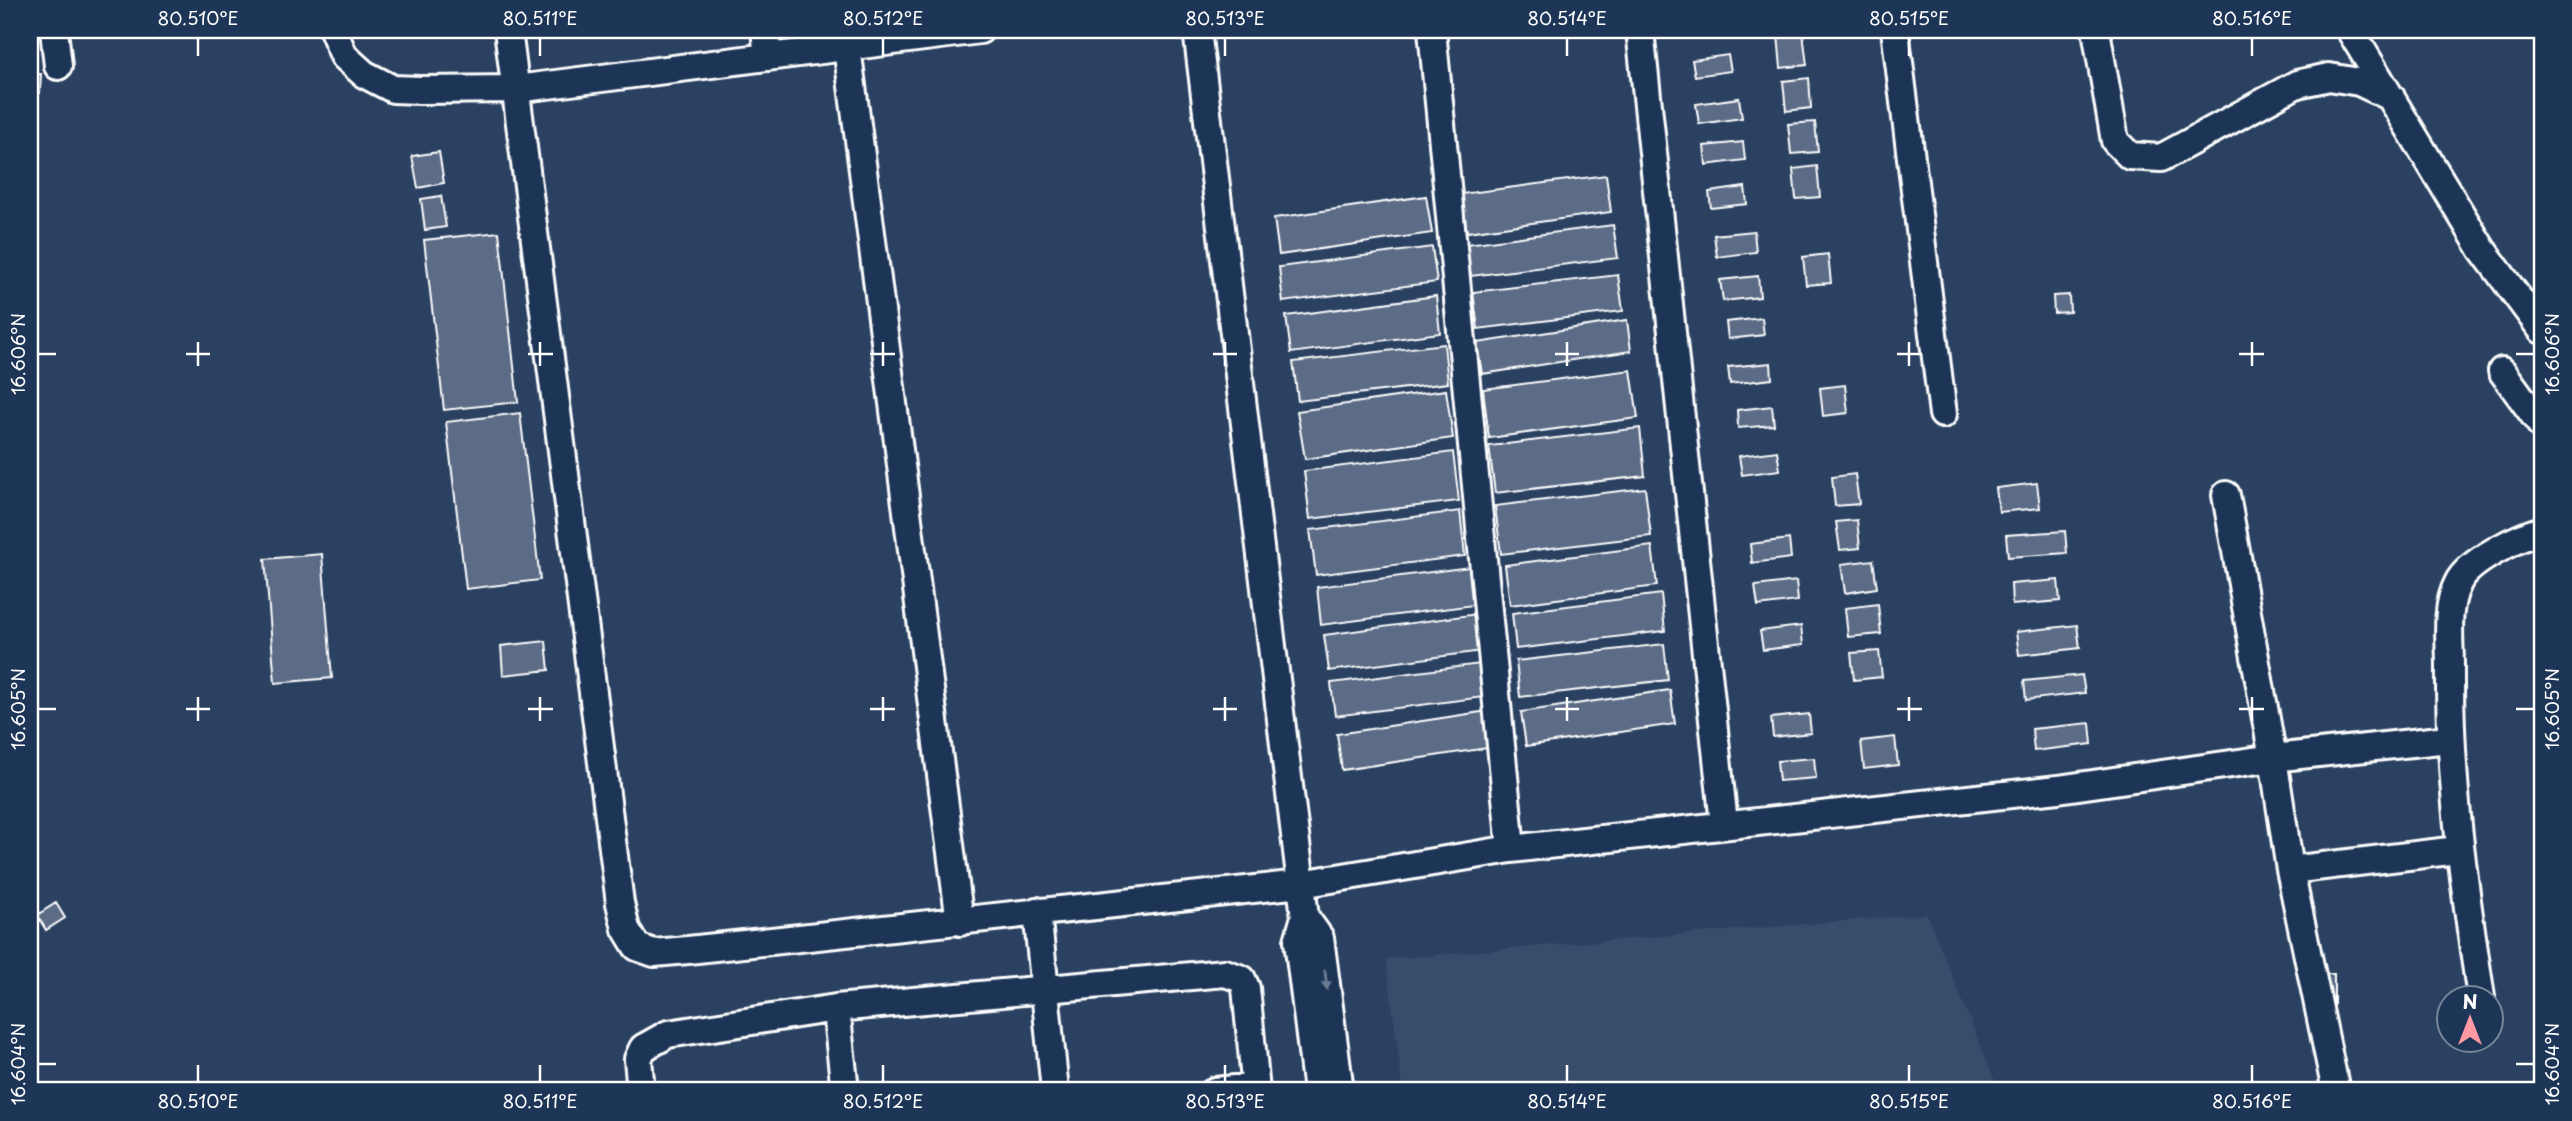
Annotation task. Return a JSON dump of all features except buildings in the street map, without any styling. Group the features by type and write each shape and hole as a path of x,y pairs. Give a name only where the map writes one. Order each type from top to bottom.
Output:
{"street":[{"path":"54,30 58,66"},
{"path":"333,30 344,56 364,74 393,89 516,89 980,30"},
{"path":"508,30 626,929 637,947 654,953 1300,884 1511,849 2058,789 2273,758 2449,739"},
{"path":"765,30 768,57"},
{"path":"1197,30 1305,917 1298,941 1317,1091"},
{"path":"1432,30 1511,849"},
{"path":"1640,30 1724,824"},
{"path":"1895,30 1943,414"},
{"path":"2096,30 2115,141 2130,156 2161,158 2297,84 2329,77 2359,82 2390,97"},
{"path":"2350,30 2482,250 2542,330"},
{"path":"847,47 960,922"},
{"path":"2502,371 2542,426"},
{"path":"2226,495 2290,870 2336,1091"},
{"path":"2479,984 2458,850 2449,739 2450,605 2457,584 2471,568 2508,545 2542,530"},
{"path":"2290,870 2458,850"},
{"path":"1037,911 1055,1091"},
{"path":"1305,917 1320,938 1340,1091"},
{"path":"641,1091 638,1059 643,1048 668,1034 836,1008 1233,974 1242,979 1248,995 1256,1089 1215,1091"},
{"path":"836,1008 845,1091"}],"shaded area":[{"path":"1927,914 1999,1091 1403,1091 1386,959"}]}
